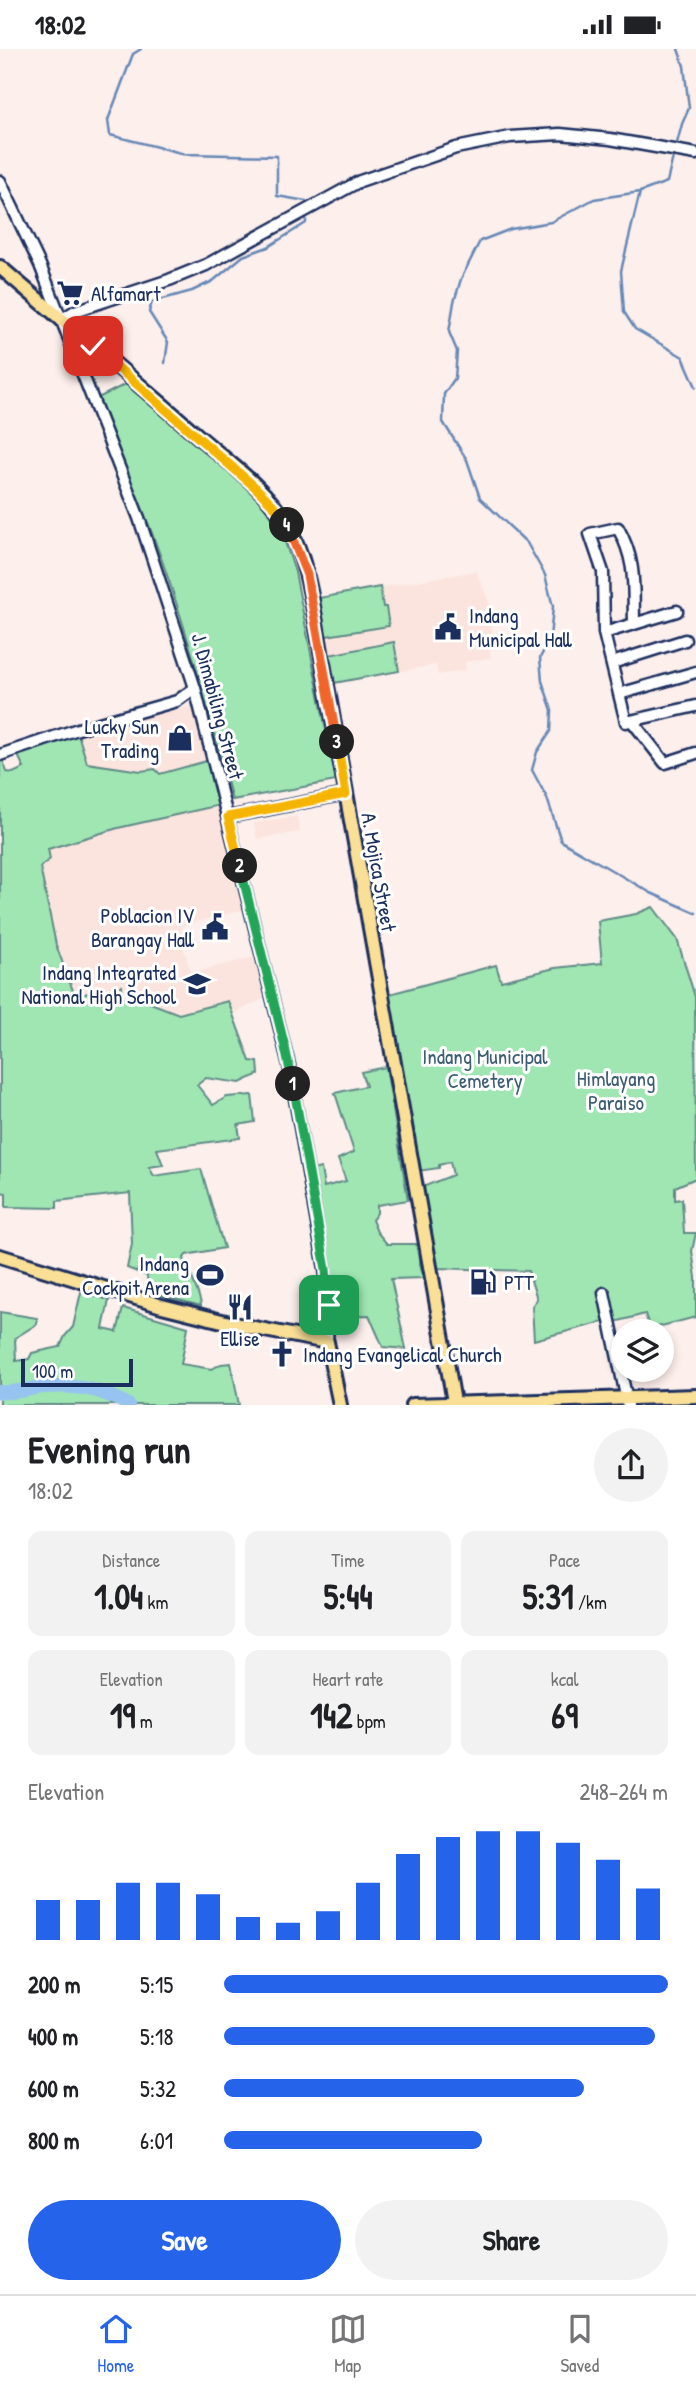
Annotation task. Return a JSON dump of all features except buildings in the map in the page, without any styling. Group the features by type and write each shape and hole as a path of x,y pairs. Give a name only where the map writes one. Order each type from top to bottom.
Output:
{"main road":[{"name":"A. Mojica Street","path":"0,267 231,464 267,498 286,522 307,575 454,1404"},
{"path":"0,1256 162,1307 327,1342"},
{"name":"J. Dimabiling Street","path":"327,1342 340,1405"},
{"path":"412,1405 628,1402 696,1396"}],"street":[{"path":"61,320 75,311 206,265 342,189 438,153 501,139 541,135 592,136 694,154"},
{"name":"J. Dimabiling Street","path":"0,181 40,265 139,518 195,688 289,1065 326,1269 329,1305 327,1342"},
{"path":"634,624 633,563 626,543 618,528 590,534 603,576 604,633 626,722 696,706"},
{"path":"604,633 677,611"},
{"path":"612,663 685,640"},
{"path":"619,694 696,672"},
{"path":"0,755 78,729 177,701 195,688"},
{"path":"632,721 665,763 696,753"},
{"path":"228,817 346,794"},
{"path":"604,1293 628,1402"}],"shaded area":[{"path":"476,571 490,605 490,658 465,662 466,670 438,675 436,665 334,683 319,598"},
{"path":"196,705 210,760 160,774 155,769 141,771 87,763 78,734"},
{"path":"220,805 245,909 181,926 185,942 182,943 191,973 254,957 265,998 233,1014 228,1001 179,1014 135,997 122,997 121,986 75,997 56,945 40,867 50,859 47,849 118,828"},
{"path":"297,816 300,832 257,839 254,823"}],"green space":[{"path":"128,383 153,400 241,481 266,508 283,536 295,572 336,781 232,800 195,665 164,566 94,400"},
{"path":"380,587 389,626 326,636 319,598"},
{"path":"394,642 399,671 334,683 329,655"},
{"path":"78,734 87,763 141,771 155,769 160,774 210,760 220,805 118,828 48,849 50,859 40,867 56,945 75,996 122,986 122,997 135,997 179,1014 228,1001 250,1061 258,1062 259,1074 240,1083 206,1078 197,1085 213,1105 227,1097 252,1095 255,1122 238,1125 240,1138 157,1149 163,1165 149,1167 154,1176 201,1169 224,1248 186,1255 184,1258 201,1306 148,1292 147,1276 127,1268 132,1244 130,1193 57,1201 57,1208 6,1207 6,1193 0,1192 0,759 2,758 7,772 13,773 24,768 17,753"},
{"path":"653,907 677,939 695,997 696,1178 675,1187 675,1200 682,1199 684,1233 696,1233 692,1251 696,1277 696,1317 674,1323 674,1319 647,1319 645,1314 614,1319 607,1292 607,1321 534,1340 532,1306 537,1299 528,1271 437,1268 420,1188 453,1175 450,1162 439,1165 439,1168 418,1171 403,1097 407,1095 386,995 496,965 501,981 555,968 602,963 598,921 636,914"},
{"path":"386,1067 408,1200 377,1205 377,1213 372,1220 377,1232 387,1244 416,1244 423,1278 391,1279 406,1349 383,1347 369,1315 337,1316 331,1268 312,1170 321,1168 324,1187 346,1181 338,1159 354,1152 335,1093 366,1086 361,1072"},
{"path":"81,1292 109,1300 103,1329 117,1332 123,1308 188,1327 181,1364 212,1369 231,1363 239,1405 0,1405 0,1312 37,1318 37,1324 15,1338 16,1361 29,1359 32,1353 60,1347 73,1327"}],"waterway":[{"path":"141,49 133,54 108,120 110,135 185,154 277,156 277,196 306,201"},
{"path":"676,147 689,108 684,66 678,49"},
{"path":"674,153 667,182 640,192 594,199 551,222 511,229 480,241 461,279 454,302 449,332 457,351 455,378 444,394 443,422 467,460 480,498 527,543 545,575 553,607 550,638 540,658 542,681 552,710 551,731 537,752 532,770 547,798 561,841 651,893 696,913"},
{"path":"640,192 621,271 624,312 635,329 683,357 696,387"},
{"path":"165,363 168,342 149,312 152,302 192,291 213,281 243,256 268,247 306,223 306,217"},
{"path":"696,416 696,421"},
{"path":"0,1392 44,1387 78,1387 98,1391 128,1405"}],"place":[{"name":"Alfamart","path":"70,293"},
{"name":"Indang Municipal Hall","path":"448,627"},
{"name":"Lucky Sun Trading","path":"180,738"},
{"name":"Poblacion IV Barangay Hall","path":"215,927"},
{"name":"Indang Integrated National High School","path":"197,984"},
{"name":"Indang Cockpit Arena","path":"210,1275"},
{"name":"PTT","path":"483,1282"},
{"name":"Ellise","path":"240,1307"},
{"name":"Indang Evangelical Church","path":"282,1354"}],"route":[{"path":"93,346 267,498 290,530 307,575 346,794 228,817 289,1065 326,1269 329,1305"}],"park label":[{"name":"Indang Municipal Cemetery","path":"485,1068"},
{"name":"Himlayang Paraiso","path":"616,1090"}]}
